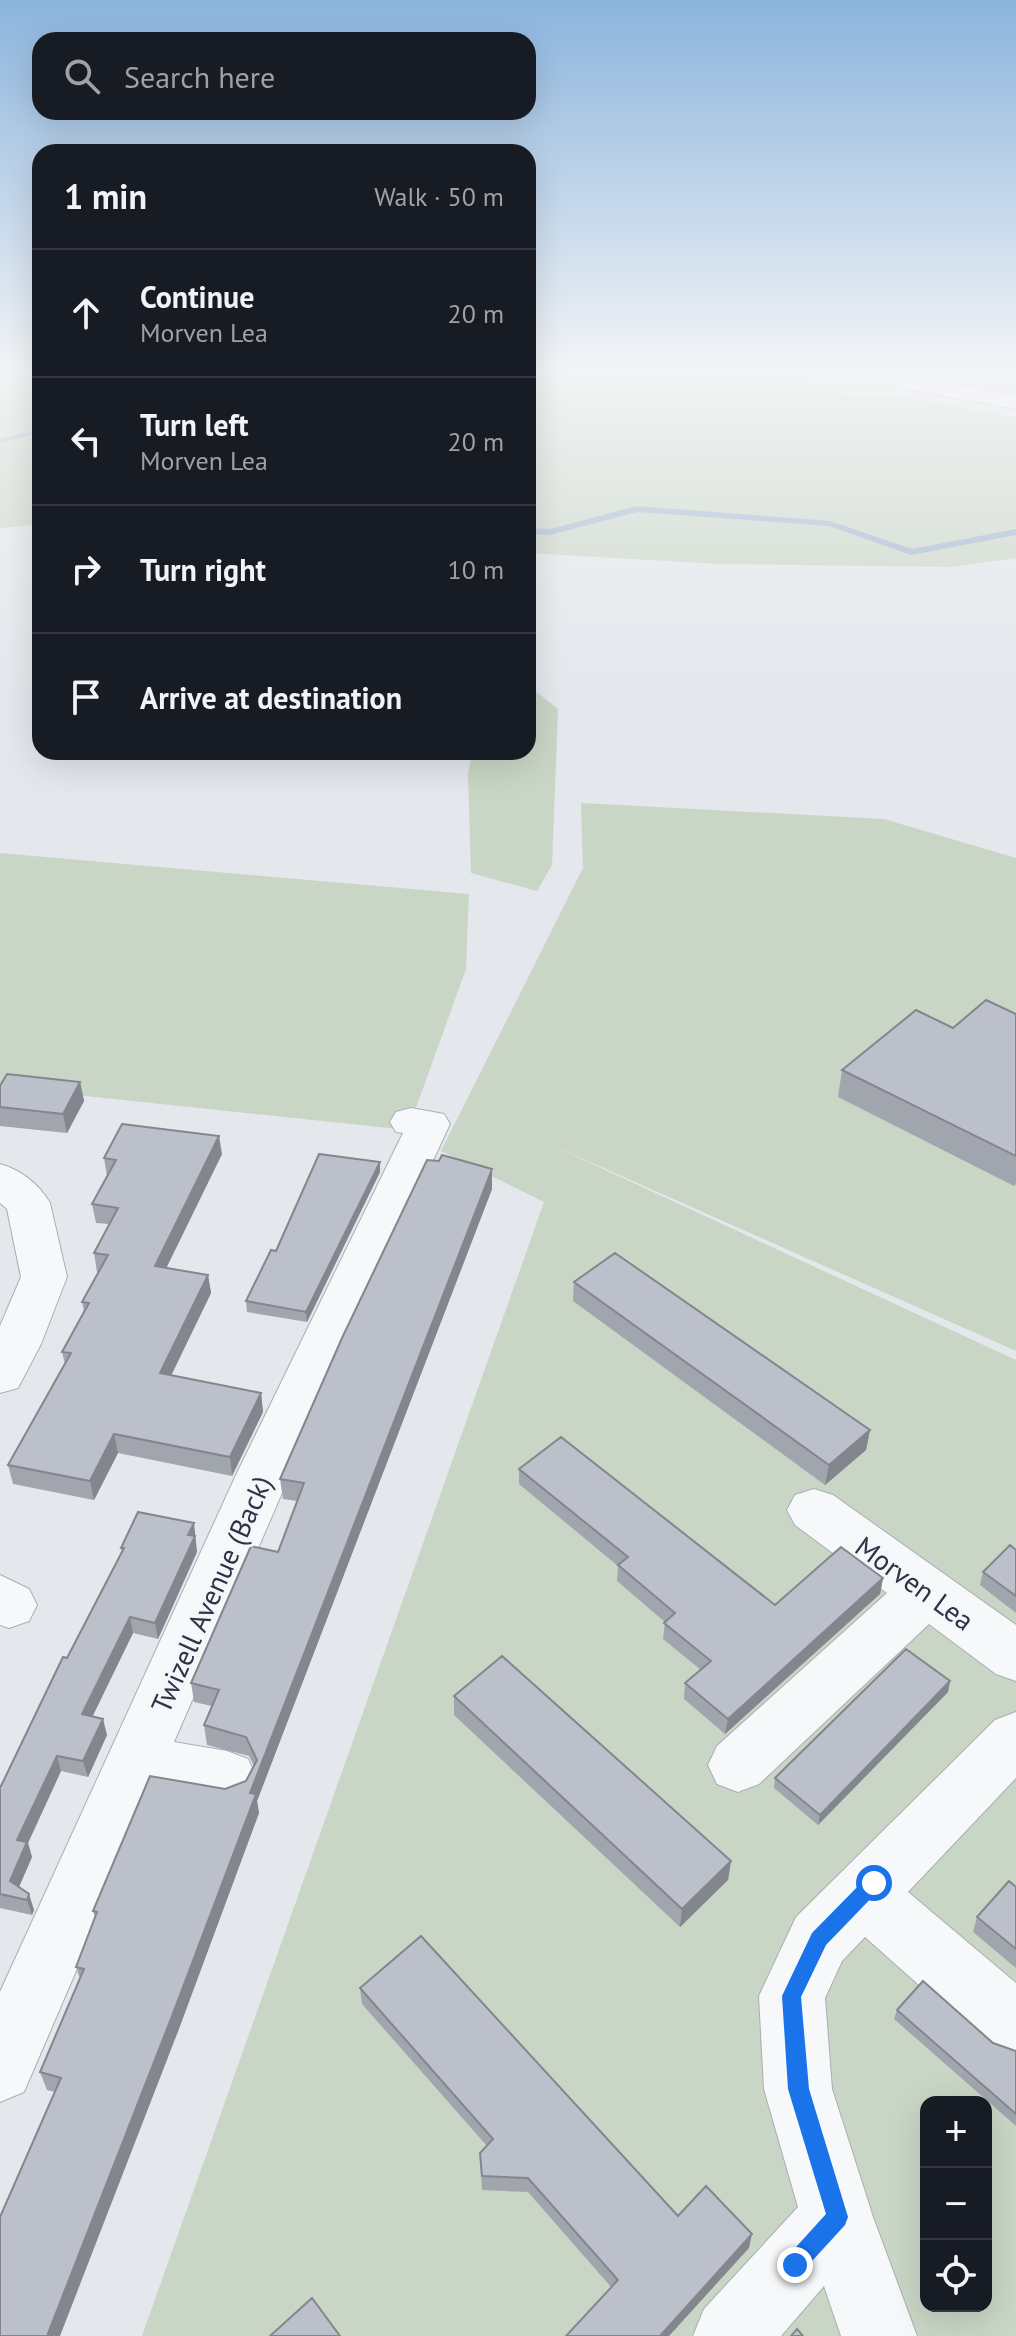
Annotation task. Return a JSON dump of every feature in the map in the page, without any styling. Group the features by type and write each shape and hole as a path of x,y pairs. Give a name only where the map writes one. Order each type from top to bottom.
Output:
{"street":[{"name":"Twizell Avenue (Back)","path":"0,2068 420,1123"},
{"path":"0,1179 28,1203 44,1277 17,1344 0,1375"},
{"name":"Morven Lea","path":"814,1510 1016,1657"},
{"path":"738,1765 926,1592"},
{"path":"879,2336 837,2217 798,2089 792,1996 819,1939 1016,1738"},
{"path":"137,1762 227,1778"},
{"path":"862,1894 1016,2026"},
{"path":"731,2336 837,2217"}],"green space":[{"path":"0,478 32,478 32,525 0,528"},
{"path":"536,478 1016,478 1016,558 950,567 720,564 536,553"},
{"path":"536,693 558,709 552,865 537,891 471,873 468,775 471,760 536,760"},
{"path":"581,803 884,819 1016,858 1016,1043 838,1097 1016,1184 1016,1351 545,1142 1016,1360 1016,2336 142,2336 544,1202 441,1151 583,868"},
{"path":"0,853 469,894 466,969 408,1130 0,1087"}],"building":[{"path":"986,1000 1016,1014 1016,1156 842,1070 916,1010 953,1028"},
{"path":"7,1074 80,1082 63,1114 0,1107 0,1086"},
{"path":"122,1124 219,1136 155,1266 208,1275 160,1373 261,1393 230,1457 114,1434 90,1481 8,1465 71,1353 62,1352 89,1303 82,1302 108,1255 94,1253 118,1208 92,1204 116,1160 104,1158"},
{"path":"319,1154 380,1162 306,1312 246,1301 271,1250 276,1251"},
{"path":"442,1155 492,1169 250,1793 256,1794 47,2336 0,2336 0,2217 61,2078 40,2072 84,1969 76,1967 97,1912 93,1911 150,1776 225,1789 246,1781 257,1760 246,1737 204,1725 219,1690 191,1683 251,1546 278,1552 304,1483 280,1479 342,1338 427,1160 439,1161"},
{"path":"615,1253 870,1430 829,1465 574,1282"},
{"path":"561,1437 775,1605 841,1547 883,1578 728,1719 685,1683 711,1661 664,1623 675,1613 618,1565 628,1557 519,1469"},
{"path":"138,1512 194,1523 188,1535 195,1536 155,1623 130,1617 82,1714 103,1719 83,1761 57,1756 17,1840 27,1842 10,1881 29,1894 27,1900 0,1894 0,1786 63,1657 67,1658 124,1548 121,1548"},
{"path":"1010,1545 1016,1550 1016,1596 983,1572"},
{"path":"906,1649 950,1681 820,1815 775,1778"},
{"path":"502,1656 731,1861 682,1909 454,1696"},
{"path":"1009,1881 1016,1887 1016,1949 977,1917"},
{"path":"421,1936 678,2216 706,2186 752,2234 660,2336 566,2336 618,2280 528,2178 482,2176 480,2153 493,2139 360,1988"},
{"path":"923,1981 993,2043 1016,2051 1016,2114 897,2010"},
{"path":"312,2298 340,2336 270,2336"},
{"path":"797,2329 803,2336 791,2336"}],"waterway":[{"path":"536,531 550,532 637,509 830,524 911,552 1016,532"}],"route":[{"path":"795,2265 837,2217 798,2089 792,1996 819,1939 874,1883"}]}
